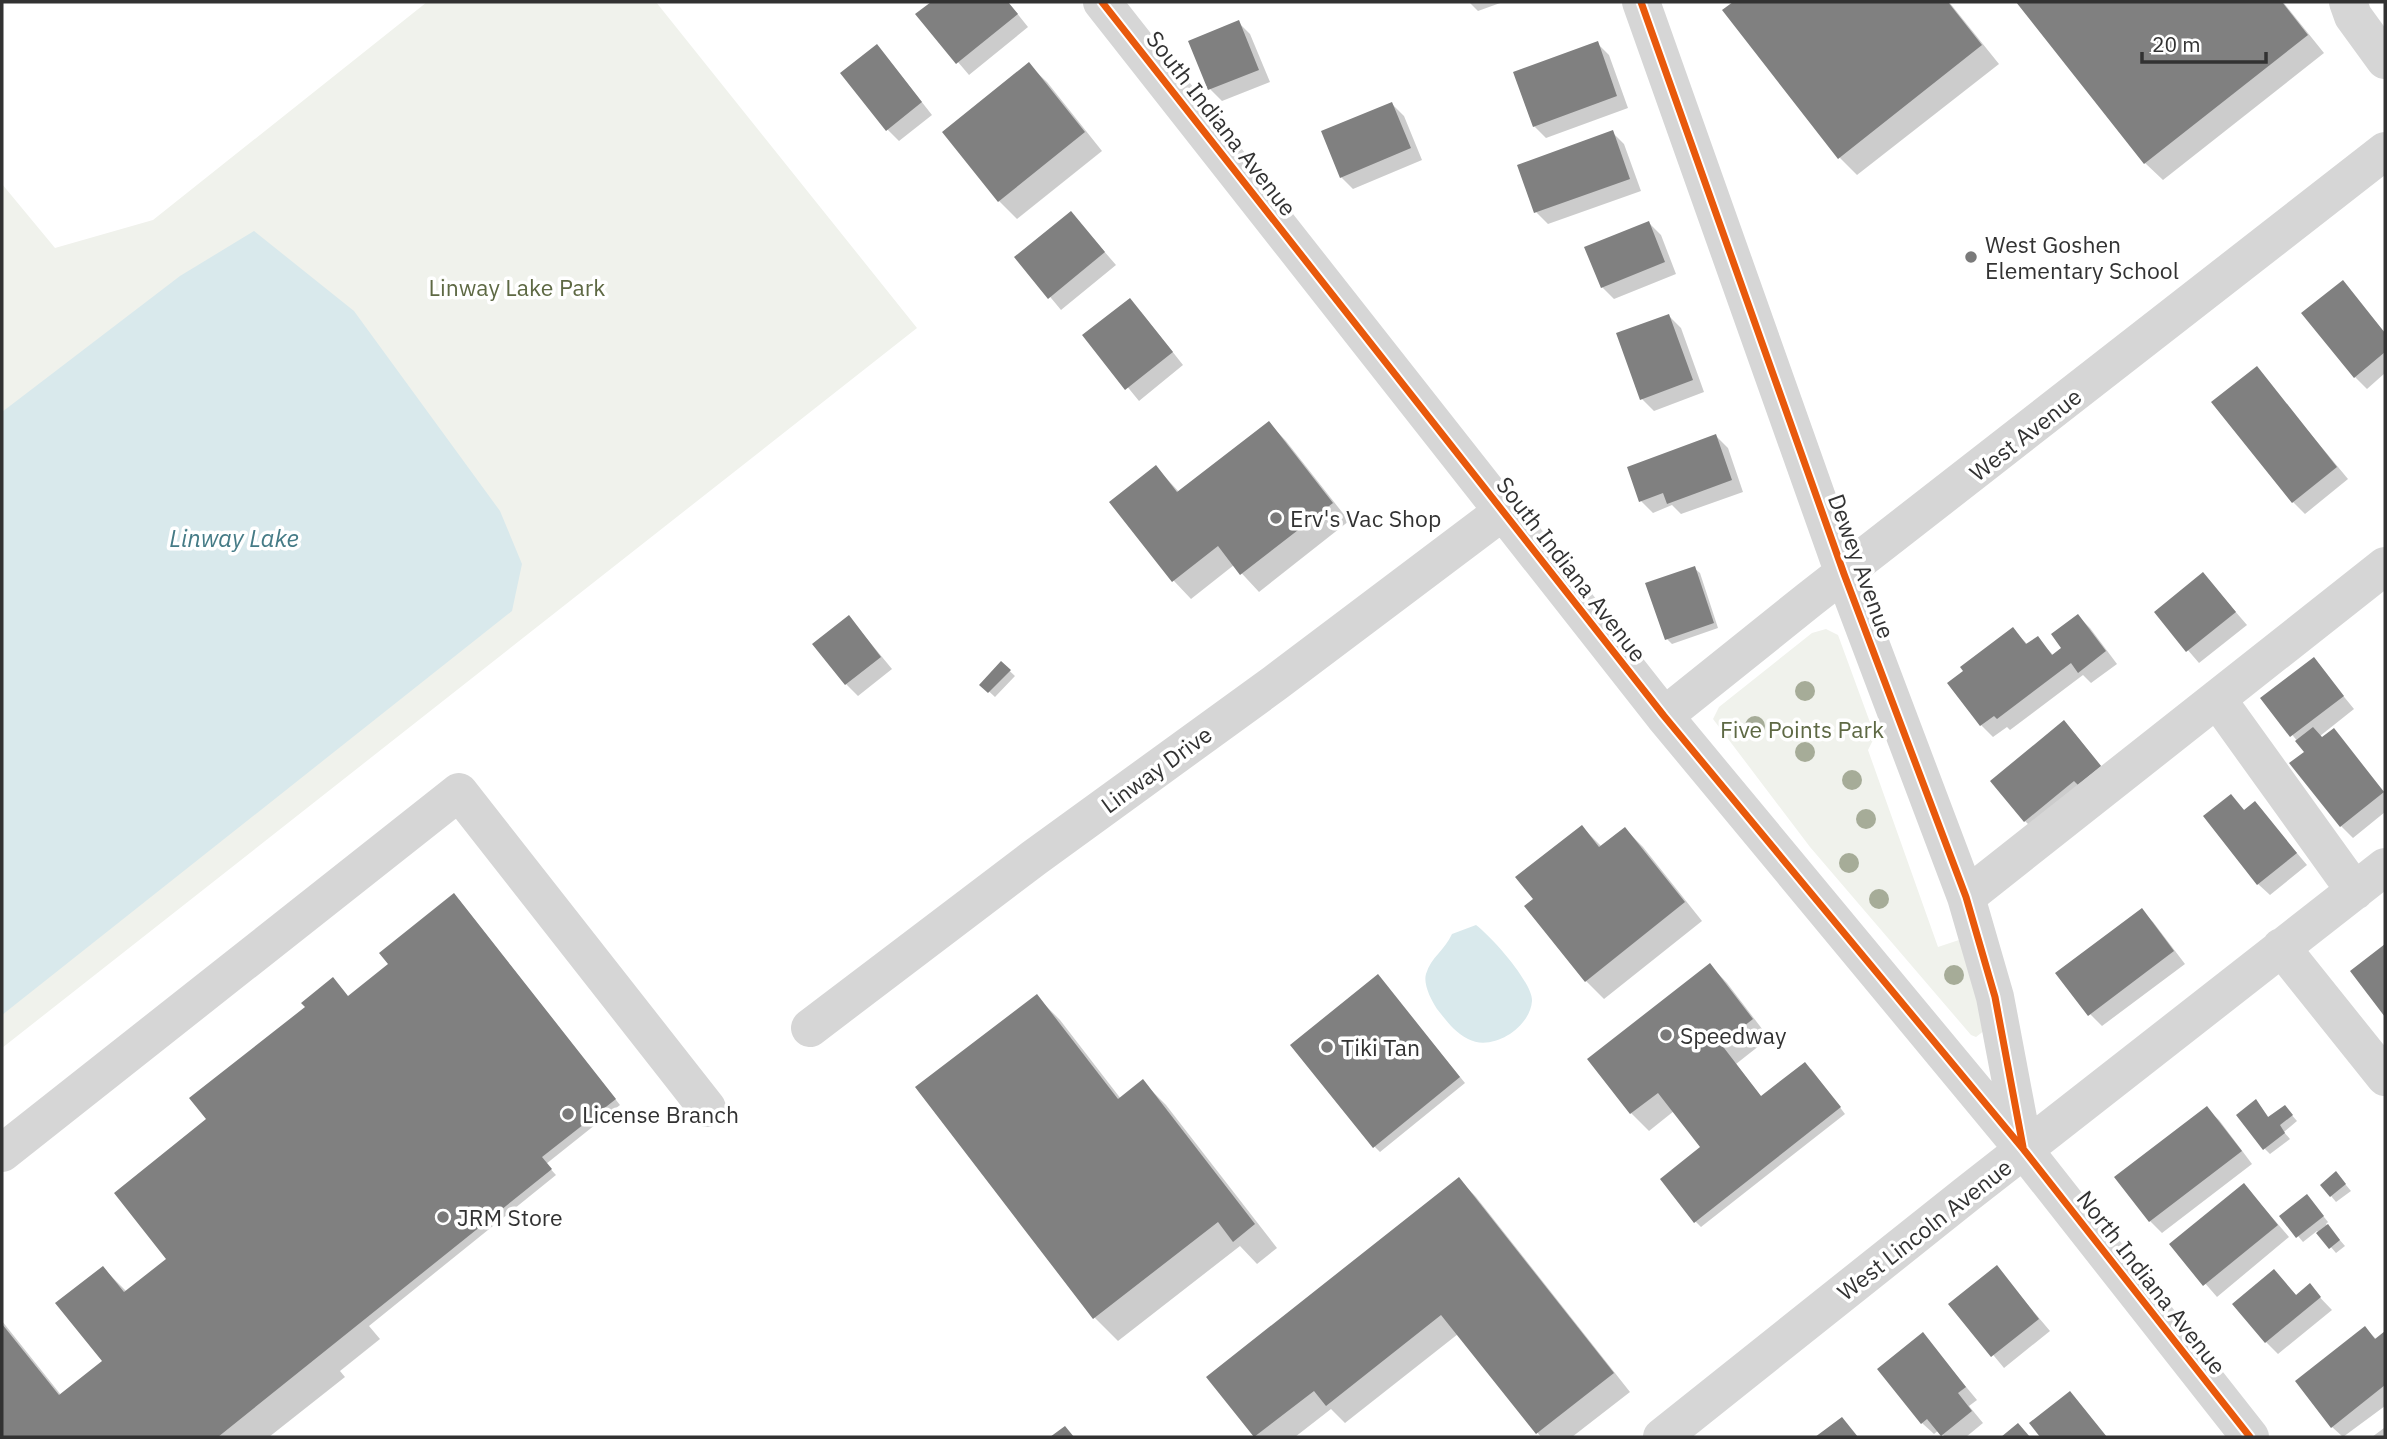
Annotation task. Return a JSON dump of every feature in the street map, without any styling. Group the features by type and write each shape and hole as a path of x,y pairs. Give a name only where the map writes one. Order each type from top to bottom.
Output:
{"street":[{"name":"South Indiana Avenue","path":"1102,2 1664,716 2024,1150"},
{"name":"Dewey Avenue","path":"1641,2 1844,574 1966,897 1995,997 2024,1150"},
{"path":"2348,2 2353,16 2385,60"},
{"name":"West Avenue","path":"1664,716 2385,151"},
{"name":"Linway Drive","path":"810,1028 1034,858 1275,683 1503,512"},
{"path":"1966,897 2385,566"},
{"path":"2217,699 2355,891"},
{"path":"2,1153 459,792 707,1108"},
{"name":"West Lincoln Avenue","path":"1662,1437 2385,867"},
{"path":"2281,947 2385,1077"},
{"name":"North Indiana Avenue","path":"2024,1150 2250,1437"}],"green space":[{"name":"Linway Lake Park","path":"427,2 656,2 917,328 2,1048 2,184 55,248 153,220"},
{"name":"Five Points Park","path":"1826,629 1838,635 1875,736 1868,750 1938,947 1962,939 1985,1030 1976,1037 1971,1035 1810,847 1713,719 1719,707 1812,633"}],"water":[{"name":"Linway Lake","path":"254,231 354,311 500,511 522,564 512,611 2,1015 2,412 180,276"},
{"path":"1476,925 1501,949 1519,972 1532,1001 1525,1020 1517,1028 1498,1040 1488,1042 1468,1039 1454,1029 1435,1005 1426,982 1428,968 1452,934"}],"building":[{"path":"931,2 1008,2 1018,14 956,64 915,14"},
{"path":"1733,2 1948,2 1982,45 1838,159 1722,10"},
{"path":"2016,2 2282,2 2308,35 2144,164"},
{"path":"1239,20 1259,70 1208,90 1188,41"},
{"path":"1598,41 1617,96 1533,127 1513,72"},
{"path":"877,44 922,102 886,131 840,73"},
{"path":"1029,62 1085,132 998,202 942,132"},
{"path":"1392,102 1411,148 1340,178 1321,131"},
{"path":"1613,130 1630,179 1534,213 1517,165"},
{"path":"1071,211 1105,252 1048,299 1014,257"},
{"path":"1649,221 1665,262 1601,288 1584,247"},
{"path":"2343,280 2385,333 2385,352 2354,378 2301,313"},
{"path":"1130,298 1173,352 1125,390 1082,335"},
{"path":"1669,314 1693,380 1640,400 1616,333"},
{"path":"2257,366 2337,467 2292,503 2211,402"},
{"path":"1269,421 1333,503 1240,575 1218,546 1172,582 1109,502 1156,465 1177,492"},
{"path":"1716,434 1732,480 1667,504 1663,493 1639,502 1627,467"},
{"path":"1695,566 1714,623 1665,640 1645,583"},
{"path":"2203,572 2236,612 2186,652 2154,612"},
{"path":"2078,614 2106,651 2078,673 2071,663 1997,719 1994,716 1980,726 1947,683 1963,671 1960,667 2013,627 2026,644 2038,636 2052,655 2061,648 2051,634"},
{"path":"849,615 881,657 845,685 812,644"},
{"path":"2314,657 2344,696 2290,737 2260,698"},
{"path":"1001,661 1011,670 988,693 979,685"},
{"path":"2064,720 2101,766 2078,785 2074,781 2024,822 1990,781"},
{"path":"2313,727 2322,737 2334,728 2384,792 2340,827 2289,763 2304,752 2295,741"},
{"path":"2231,794 2244,810 2255,801 2297,853 2257,885 2203,816"},
{"path":"1582,825 1599,847 1625,827 1685,902 1585,982 1524,906 1533,899 1515,877"},
{"path":"454,893 616,1099 542,1157 552,1169 218,1437 2,1437 2,1324 59,1395 102,1361 55,1303 103,1266 124,1292 166,1259 114,1193 206,1119 189,1098 305,1007 301,1003 333,977 348,996 388,964 379,953"},
{"path":"2142,908 2174,951 2088,1016 2055,973"},
{"path":"2385,944 2385,1017 2350,971"},
{"path":"1710,963 1753,1019 1721,1044 1761,1096 1805,1062 1841,1107 1694,1223 1660,1179 1700,1147 1658,1093 1630,1114 1587,1059"},
{"path":"1378,974 1460,1077 1373,1148 1290,1045"},
{"path":"1037,994 1118,1099 1143,1079 1255,1224 1233,1242 1218,1222 1093,1319 915,1087"},
{"path":"2256,1099 2268,1117 2285,1105 2293,1115 2280,1125 2285,1133 2263,1150 2236,1115"},
{"path":"2207,1106 2242,1151 2149,1222 2114,1177"},
{"path":"2336,1171 2346,1184 2330,1197 2320,1185"},
{"path":"1459,1177 1614,1373 1536,1434 1441,1315 1326,1406 1314,1391 1254,1437 1206,1377"},
{"path":"2244,1183 2278,1225 2203,1286 2169,1244"},
{"path":"2307,1194 2324,1216 2296,1238 2279,1216"},
{"path":"2328,1224 2340,1240 2329,1249 2316,1233"},
{"path":"1997,1265 2039,1319 1991,1357 1948,1304"},
{"path":"2274,1269 2296,1295 2310,1283 2321,1297 2265,1343 2232,1304"},
{"path":"2365,1326 2375,1339 2385,1331 2385,1385 2331,1428 2295,1381"},
{"path":"1923,1332 1966,1387 1958,1393 1972,1411 1941,1436 1927,1419 1921,1424 1877,1369"},
{"path":"2070,1391 2107,1437 2040,1437 2029,1423"},
{"path":"1842,1417 1858,1437 1815,1437"},
{"path":"2018,1423 2030,1437 2001,1437"},
{"path":"1065,1426 1074,1437 1050,1437"}],"cycle path":[{"path":"1102,2 1664,716 2024,1150 2250,1437"},
{"path":"1641,2 1844,574 1966,897 1995,997 2023,1147"}],"place":[{"name":"West Goshen Elementary School","path":"1971,257"},
{"name":"Erv's Vac Shop","path":"1276,518"},
{"name":"Speedway","path":"1666,1035"},
{"name":"Tiki Tan","path":"1327,1047"},
{"name":"License Branch","path":"568,1114"},
{"name":"JRM Store","path":"443,1217"}]}
